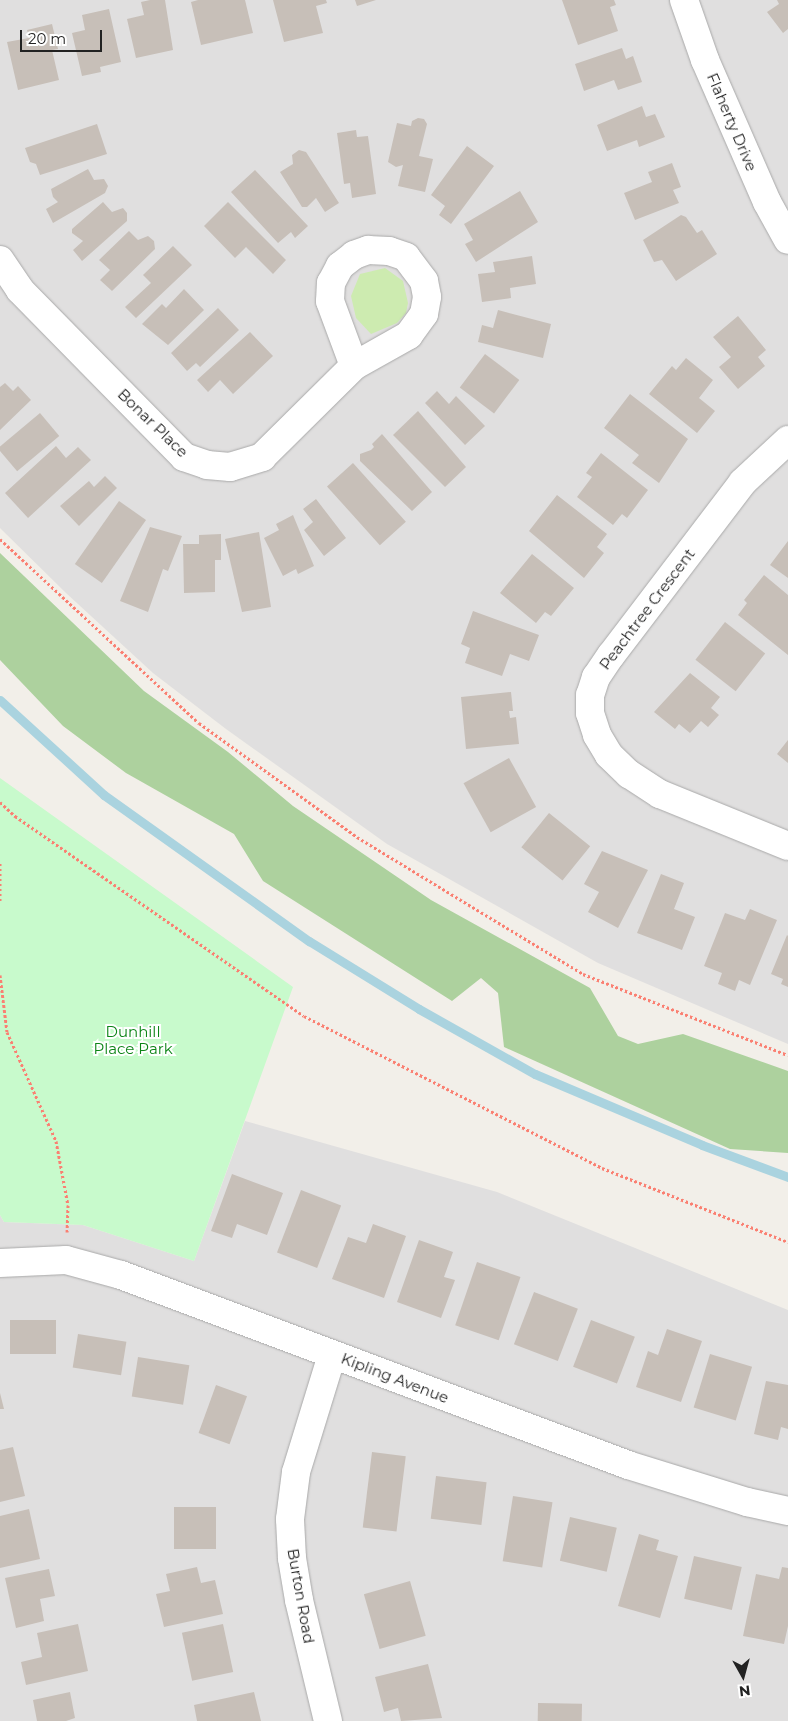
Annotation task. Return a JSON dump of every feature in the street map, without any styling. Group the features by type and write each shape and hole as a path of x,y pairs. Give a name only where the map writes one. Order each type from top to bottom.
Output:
{"street":[{"name":"Flaherty Drive","path":"684,0 717,86 767,202 788,240"},
{"name":"Bonar Place","path":"0,260 20,290 184,457 207,465 230,467 262,457 354,366"},
{"name":"Peachtree Crescent","path":"788,440 743,482 611,655 596,677 590,696 590,713 596,735 609,755 629,774 660,794 788,846"},
{"name":"Kipling Avenue","path":"0,1263 66,1260 121,1275 628,1465 747,1502 788,1511"},
{"name":"Burton Road","path":"328,1721 299,1600 290,1519 296,1472 332,1354"}],"path":[{"path":"0,540 199,723 357,837 584,974 788,1055"},
{"path":"0,802 15,816 304,1016 602,1168 788,1242"},
{"path":"0,863 0,903"},
{"path":"0,975 7,1032 56,1141 68,1205 66,1260"}],"shaded area":[{"path":"0,0 788,0 788,1044 598,963 387,844 226,729 153,673 66,593 0,528"},
{"path":"245,1121 497,1192 788,1310 788,1721 0,1721 0,1215 4,1222 83,1225 194,1261"}],"green space":[{"path":"385,268 403,281 408,303 406,313 397,323 371,334 356,318 351,296 360,274"},
{"path":"0,553 144,691 228,752 293,806 431,900 590,988 618,1036 638,1044 683,1034 788,1071 788,1153 730,1149 504,1047 498,993 481,978 452,1001 263,881 234,834 126,773 63,726 0,660"},
{"name":"Dunhill Place Park","path":"0,778 293,987 194,1261 83,1225 4,1222 0,1215"}],"building":[{"path":"165,0 173,50 136,58 127,19 144,15 141,2"},
{"path":"198,0 245,0 253,33 201,45 191,2"},
{"path":"273,0 326,0 327,3 316,6 323,33 284,42"},
{"path":"355,0 376,0 357,6"},
{"path":"562,0 614,0 616,5 610,7 618,31 578,45"},
{"path":"777,0 788,0 788,29 783,33 767,12 779,4"},
{"path":"109,9 121,62 100,67 101,72 82,76 72,33 85,30 82,15"},
{"path":"52,24 58,49 52,50 59,80 18,90 7,42 29,38 27,30"},
{"path":"622,48 626,59 633,56 642,82 618,90 614,80 584,91 575,64"},
{"path":"642,106 646,117 655,114 665,137 639,147 637,140 607,151 597,125"},
{"path":"418,118 424,119 427,124 419,156 433,159 425,192 398,186 403,165 396,167 388,162 397,123 411,126 412,121"},
{"path":"97,124 107,154 40,175 36,164 30,162 25,148"},
{"path":"356,130 357,137 368,136 376,194 352,198 350,183 344,184 337,133"},
{"path":"467,146 494,166 451,224 439,215 445,206 431,195"},
{"path":"299,150 306,152 339,203 325,212 316,198 307,207 302,207 280,172 293,164 292,155"},
{"path":"672,163 681,187 673,190 679,203 635,220 624,193 652,182 648,172"},
{"path":"88,169 94,180 104,179 108,186 105,193 53,223 46,209 58,202 53,197 51,189"},
{"path":"255,170 308,226 295,238 291,232 278,243 231,192"},
{"path":"520,191 538,222 476,262 465,244 473,240 464,224"},
{"path":"103,202 112,212 123,208 127,213 127,221 82,261 73,250 83,241 72,233 72,229"},
{"path":"228,202 286,260 273,274 246,247 235,258 204,226"},
{"path":"681,215 686,217 697,233 702,230 717,254 676,281 662,260 654,262 643,240"},
{"path":"129,231 138,240 148,236 154,241 155,249 112,291 100,280 110,270 99,260"},
{"path":"173,246 192,265 136,318 125,307 151,283 143,275"},
{"path":"532,256 536,284 510,288 511,298 482,302 478,274 495,272 493,262"},
{"path":"184,289 204,310 168,345 142,324 162,304 166,308"},
{"path":"218,308 239,330 200,367 196,363 187,371 171,353"},
{"path":"498,310 551,324 543,358 478,342 482,325 493,328"},
{"path":"738,316 766,350 758,357 765,366 738,389 719,367 731,357 713,337"},
{"path":"250,332 273,356 233,394 220,380 208,392 197,380"},
{"path":"485,354 519,380 494,413 460,388"},
{"path":"686,358 713,380 699,398 715,411 697,433 649,394 672,366 676,370"},
{"path":"5,383 13,391 18,386 31,400 0,430 0,387"},
{"path":"437,391 449,404 456,396 485,426 465,445 425,403"},
{"path":"630,394 688,439 659,483 632,463 639,455 604,428"},
{"path":"418,411 466,467 445,487 393,435"},
{"path":"40,413 59,436 17,471 0,451 0,447"},
{"path":"382,434 432,492 412,511 360,461 360,454 371,450 374,447 372,444"},
{"path":"56,446 66,458 78,447 91,460 28,518 5,493"},
{"path":"601,453 648,490 627,518 622,514 613,525 577,497 592,477 586,473"},
{"path":"353,463 406,522 380,545 327,486"},
{"path":"105,476 117,488 79,526 60,506 89,481 94,487"},
{"path":"557,495 607,534 597,547 604,553 584,578 529,531"},
{"path":"316,499 346,538 324,556 304,530 313,522 303,509"},
{"path":"119,501 146,520 102,583 75,564"},
{"path":"293,515 314,566 298,574 296,569 283,576 264,538 279,530 276,524"},
{"path":"150,527 182,536 168,571 163,569 148,612 120,601"},
{"path":"259,532 271,607 242,612 225,539"},
{"path":"221,534 221,560 215,560 215,592 184,593 183,544 199,544 199,535"},
{"path":"788,541 788,578 770,565"},
{"path":"532,554 574,588 551,616 545,612 536,623 500,593"},
{"path":"764,575 788,595 788,655 738,615 747,603 744,600"},
{"path":"473,611 539,635 529,661 510,654 502,676 465,663 470,648 461,644"},
{"path":"725,622 765,653 736,691 695,660"},
{"path":"690,673 720,697 711,708 719,715 708,727 701,721 690,733 679,724 675,729 654,712"},
{"path":"511,692 513,711 509,711 510,718 516,717 519,744 466,749 461,697"},
{"path":"788,740 788,763 777,754"},
{"path":"509,758 536,807 491,832 464,783"},
{"path":"549,813 590,846 562,881 521,847"},
{"path":"602,851 648,870 618,928 588,912 599,892 584,884"},
{"path":"661,874 684,883 674,909 695,917 682,950 637,933"},
{"path":"750,909 777,920 750,985 739,980 735,991 718,984 722,973 704,966 725,913 745,920"},
{"path":"787,935 788,987 781,984 783,979 771,974"},
{"path":"232,1174 283,1193 267,1235 237,1224 232,1238 211,1231"},
{"path":"301,1190 341,1205 317,1268 277,1253"},
{"path":"373,1224 406,1236 384,1298 332,1279 348,1237 366,1243"},
{"path":"419,1240 453,1252 444,1277 455,1280 441,1318 397,1302"},
{"path":"477,1262 520,1277 499,1340 455,1325"},
{"path":"534,1292 578,1309 558,1361 514,1344"},
{"path":"10,1320 56,1320 56,1354 10,1354"},
{"path":"591,1320 635,1337 617,1384 573,1367"},
{"path":"667,1329 702,1341 681,1402 636,1387 648,1351 658,1355"},
{"path":"78,1334 126,1342 121,1375 73,1368"},
{"path":"710,1354 752,1367 736,1420 694,1408"},
{"path":"138,1357 189,1365 183,1405 132,1397"},
{"path":"766,1381 788,1385 788,1429 781,1427 778,1440 754,1434"},
{"path":"216,1385 247,1396 230,1444 199,1433"},
{"path":"0,1393 4,1409 0,1409"},
{"path":"13,1447 25,1496 0,1502 0,1450"},
{"path":"372,1452 406,1456 396,1532 363,1527"},
{"path":"436,1476 487,1482 481,1525 431,1519"},
{"path":"513,1496 553,1502 542,1567 503,1561"},
{"path":"174,1507 216,1507 216,1549 174,1549"},
{"path":"29,1509 40,1559 0,1568 0,1516"},
{"path":"570,1517 617,1528 607,1572 560,1561"},
{"path":"639,1534 659,1540 656,1550 678,1556 660,1618 618,1606"},
{"path":"694,1556 742,1567 732,1610 684,1599"},
{"path":"197,1567 201,1583 215,1580 223,1614 164,1627 156,1594 170,1591 166,1574"},
{"path":"782,1567 788,1568 788,1626 784,1644 743,1636 756,1574 779,1579"},
{"path":"49,1569 55,1596 40,1599 44,1621 16,1628 5,1578"},
{"path":"410,1581 426,1636 380,1649 364,1594"},
{"path":"78,1624 88,1671 26,1685 21,1662 42,1657 37,1633"},
{"path":"223,1624 233,1672 192,1681 182,1633"},
{"path":"428,1664 442,1718 401,1721 398,1708 384,1712 375,1677"},
{"path":"70,1692 75,1718 66,1721 37,1721 33,1700"},
{"path":"254,1692 261,1721 197,1721 194,1705"},
{"path":"538,1703 582,1704 582,1721 538,1721"}],"waterway":[{"path":"0,700 104,795 309,941 419,1009 535,1074 702,1145 788,1177"}]}
